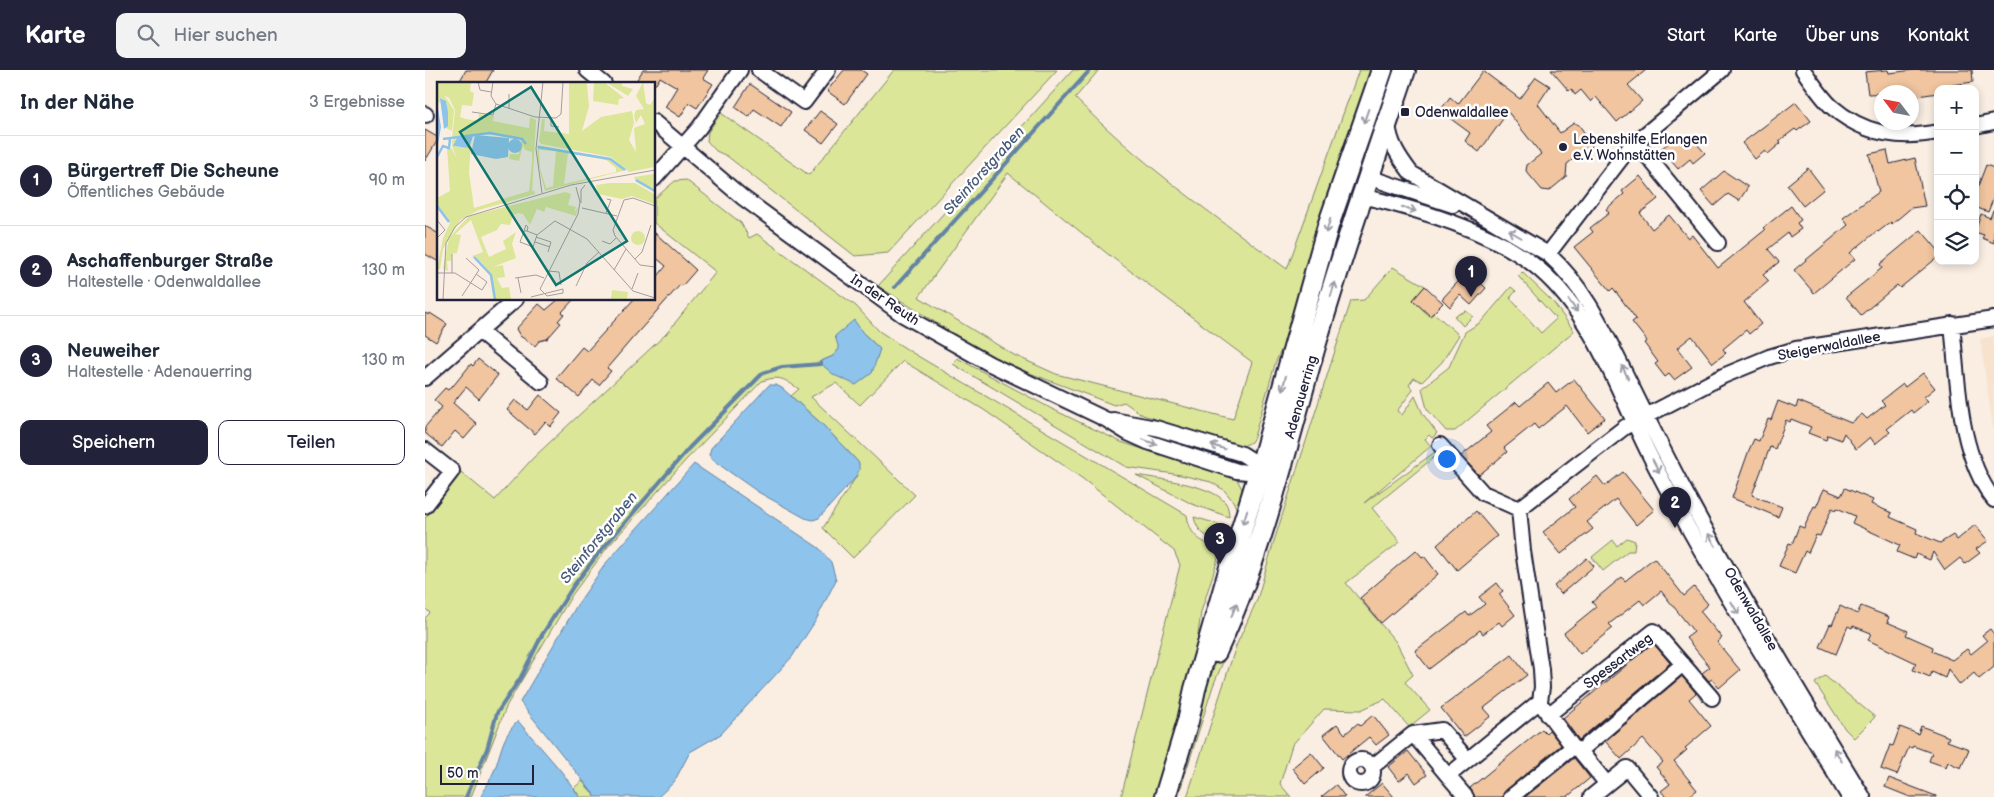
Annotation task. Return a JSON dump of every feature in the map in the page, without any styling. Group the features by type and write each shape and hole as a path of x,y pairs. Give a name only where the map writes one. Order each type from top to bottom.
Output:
{"main road":[{"name":"Adenauerring","path":"1165,797 1187,721 1246,581 1317,264 1382,70"},
{"name":"Adenauerring","path":"1269,473 1319,335 1365,186 1405,70"},
{"path":"1344,180 1365,186"}],"street":[{"path":"587,70 602,82"},
{"path":"655,178 699,128 740,70"},
{"path":"759,70 804,102 828,70"},
{"path":"1548,254 1635,142 1722,70"},
{"path":"1803,70 1831,106 1871,131 1904,137 1934,133"},
{"name":"Odenwaldallee","path":"1387,121 1389,138 1397,156 1411,173 1548,254 1581,290 1599,319 1680,513 1747,629 1849,797"},
{"path":"1979,125 1994,122"},
{"name":"In der Reuth","path":"655,123 742,197 903,315 990,364 1107,420 1148,442 1228,468 1247,472 1269,473"},
{"path":"1635,142 1718,242"},
{"name":"Odenwaldallee","path":"1365,186 1482,215"},
{"name":"Odenwaldallee","path":"1365,186 1429,216 1494,239 1519,254 1540,270 1573,306 1620,391 1640,419 1689,500 1774,650 1863,797"},
{"path":"425,378 515,300"},
{"name":"Steigerwaldallee","path":"1519,509 1625,427 1723,376 1796,349 1994,319"},
{"path":"1952,324 1961,416 1974,464 1986,490 1994,500"},
{"path":"479,331 541,382"},
{"path":"1440,445 1483,493 1519,509 1523,551 1541,669 1542,687 1540,700 1548,715 1607,784"},
{"path":"425,450 452,471 425,506"},
{"name":"Spessartweg","path":"1548,715 1654,631 1712,698"},
{"path":"1511,797 1577,749 1683,664"},
{"path":"1448,776 1540,700"},
{"path":"1372,768 1413,734 1442,730 1467,759"},
{"path":"1413,734 1466,797"},
{"path":"1591,797 1627,768 1651,797"}],"shaded area":[{"path":"1994,336 1994,435 1980,339"}],"green space":[{"path":"894,70 1057,70 888,253 855,256 727,156 716,151 707,141 708,132 721,113 809,175"},
{"path":"1073,70 1099,70 1075,98 1099,122 1177,188 1287,269 1359,70 1375,70 1312,241 1316,243 1290,332 1276,361 1254,437 1251,442 1243,446 1143,415 1124,402 1114,405 1019,369 974,347 878,286","holes":["1008,173 1109,255 1252,362 1233,419 1056,374 1014,355 919,297"]},
{"path":"686,180 741,223 749,238 757,234 856,306 879,331 911,352 1187,515 1191,529 1198,538 1221,549 1201,612 1193,672 1156,797 1121,797 1180,565 1174,551 1083,479 984,410 903,361 860,405 836,383 811,397 915,495 853,558 823,528 856,477 859,463 824,426 791,396 799,389 778,378 762,381 685,461 607,548 572,595 507,705 471,797 425,797 425,618 430,613 425,608 425,518 461,472 495,500 533,458 666,334 716,272 655,224 655,198 675,181","holes":["863,333 880,349 819,362 833,356 839,349"]},
{"path":"1393,267 1425,286 1413,300 1430,316 1434,313 1459,335 1442,362 1422,382 1414,378 1409,385 1413,390 1397,411 1402,415 1415,396 1423,414 1437,433 1432,438 1429,435 1425,439 1431,446 1364,503 1435,452 1438,454 1372,508 1400,542 1346,583 1396,642 1413,675 1405,682 1430,710 1409,727 1385,699 1361,710 1324,709 1292,745 1280,784 1291,797 1187,797 1236,646 1257,600 1351,301 1364,300"},
{"path":"1522,272 1553,302 1574,331 1455,431 1446,431 1427,409 1422,388 1449,367 1465,332 1481,322 1511,287 1516,291 1510,298 1541,333 1556,319 1518,276"},
{"path":"1466,311 1473,316 1463,326 1454,316"},
{"path":"957,358 1052,409 1121,442 1204,469 1227,474 1238,481 1242,489 1238,512 1233,501 1224,490 1211,482 1181,475 1126,467 953,364"},
{"path":"1136,475 1183,483 1208,491 1225,502 1229,517 1192,504"},
{"path":"1194,517 1228,527 1223,544 1204,534 1195,523"},
{"path":"1627,538 1635,541 1634,551 1628,551 1603,571 1592,557 1613,540 1617,546"},
{"path":"1246,601 1248,602 1213,686 1178,797 1172,797 1201,701 1215,665"},
{"path":"1825,676 1875,717 1854,738 1845,729 1815,683"},
{"path":"582,781 596,797 580,797 574,788"}],"water":[{"path":"854,320 863,333 880,349 872,373 856,385 834,375 819,362 833,356 839,349 835,336"},
{"path":"769,385 776,385 782,388 824,426 859,463 856,477 819,518 813,520 805,518 758,492 714,461 709,455 711,448"},
{"path":"694,464 819,548 831,562 836,580 816,620 792,657 721,734 690,752 674,782 658,797 596,797 520,702 577,605 606,563"},
{"path":"518,721 561,771 580,797 481,797 494,771 505,739"}],"building":[{"path":"466,70 493,70 486,82 459,82"},
{"path":"643,70 708,70 703,78 713,84 697,108 689,103 680,117 665,107 677,87 660,77 656,84 655,82 635,82"},
{"path":"844,70 861,70 867,74 845,104 827,91"},
{"path":"1551,70 1646,70 1628,85 1642,101 1617,122 1596,97 1591,102 1581,90 1575,95 1571,89 1569,91"},
{"path":"1888,70 1889,73 1914,70 1972,70 1973,82 1934,85 1934,94 1919,96 1919,85 1874,85 1874,94 1868,94 1865,72"},
{"path":"1483,71 1520,99 1536,77 1550,86 1538,104 1560,133 1574,123 1579,125 1592,144 1591,149 1582,157 1576,157 1567,164 1566,177 1549,191 1542,190 1526,171 1527,165 1541,154 1508,112 1479,152 1465,141 1470,133 1440,111 1450,97 1458,104"},
{"path":"750,84 791,112 781,127 754,109 749,117 735,107"},
{"path":"1796,102 1811,121 1797,131 1795,129 1779,141 1781,143 1768,154 1765,151 1755,159 1742,143"},
{"path":"820,111 838,124 823,143 805,130"},
{"path":"425,130 437,137 437,141 425,161"},
{"path":"1688,134 1705,153 1693,163 1690,159 1678,169 1661,149 1673,139 1677,143"},
{"path":"1887,150 1890,164 1915,158 1925,206 1911,208 1892,224 1891,222 1877,231 1850,253 1855,259 1814,293 1794,270 1848,225 1843,218 1879,192 1869,154"},
{"path":"1986,165 1994,168 1994,197 1988,212 1979,209 1979,183"},
{"path":"1808,168 1824,189 1803,206 1787,185"},
{"path":"1724,171 1748,187 1739,201 1728,194 1714,206 1701,191"},
{"path":"1640,176 1658,199 1640,213 1652,229 1669,215 1688,238 1692,235 1718,268 1791,206 1801,220 1797,223 1801,229 1790,237 1788,233 1768,249 1779,262 1763,275 1769,281 1744,302 1761,324 1749,334 1746,330 1723,349 1726,353 1713,363 1692,336 1677,348 1692,367 1674,380 1669,374 1665,377 1655,364 1658,362 1644,343 1647,341 1632,322 1636,319 1613,288 1610,291 1574,247 1593,232 1590,228 1609,213 1606,209 1624,194 1622,191"},
{"path":"1994,210 1994,243 1982,238 1984,235 1979,233 1981,214 1990,218"},
{"path":"425,226 437,233 437,261 425,254"},
{"path":"1921,230 1934,245 1934,260 1900,288 1897,285 1861,315 1846,297 1882,268 1880,264"},
{"path":"655,233 696,270 682,286 680,285 607,368 611,371 599,385 593,380 579,397 556,378 582,347 587,351 633,300 655,300 655,280 666,266 655,257"},
{"path":"1468,271 1486,288 1471,305 1460,295 1450,307 1442,299"},
{"path":"1425,286 1443,303 1430,316 1413,300"},
{"path":"558,300 573,300 562,312 564,314 558,321 561,323 547,339 539,341 535,346 520,336 516,329 539,304 546,310"},
{"path":"425,313 429,315 430,313 447,324 436,342 425,335"},
{"path":"478,359 498,375 479,399 466,387 453,403 477,424 464,439 455,431 442,447 425,433 425,427 442,407 434,400 445,388 448,390 453,386 471,364 473,366"},
{"path":"1923,373 1935,388 1924,397 1928,401 1913,413 1911,410 1887,429 1890,432 1875,444 1870,437 1856,449 1844,433 1841,440 1828,435 1826,440 1808,433 1811,427 1791,419 1790,422 1786,420 1775,449 1770,447 1752,495 1782,507 1778,517 1732,498 1754,439 1759,441 1768,419 1771,420 1778,401 1796,408 1798,401 1851,423 1862,414 1867,419 1885,405 1881,401 1903,384 1905,387"},
{"path":"1574,379 1605,418 1587,432 1567,406 1538,429 1534,424 1504,448 1507,452 1479,475 1461,456 1491,432 1486,426 1516,402 1520,406 1548,383 1556,393"},
{"path":"540,395 561,413 550,427 545,422 535,434 507,410 515,400 528,410"},
{"path":"1623,472 1654,510 1636,525 1616,499 1587,522 1593,529 1561,554 1543,532 1575,507 1569,499 1597,476 1605,486"},
{"path":"1845,488 1873,500 1871,504 1892,513 1890,517 1917,529 1916,533 1940,543 1953,535 1957,540 1975,525 1988,541 1976,549 1980,553 1965,564 1960,558 1945,570 1933,552 1930,560 1916,554 1914,559 1897,552 1900,545 1852,523 1855,516 1837,508 1836,510 1832,508 1820,536 1816,535 1808,553 1805,551 1795,573 1779,566 1789,543 1792,544 1799,526 1804,528 1824,489 1841,496"},
{"path":"1476,511 1497,536 1457,570 1437,545"},
{"path":"1416,550 1422,557 1424,556 1438,574 1381,623 1360,598"},
{"path":"1587,558 1594,566 1561,594 1554,586"},
{"path":"1654,558 1684,596 1694,587 1708,604 1700,611 1722,638 1717,642 1740,670 1719,688 1712,679 1709,681 1702,673 1710,667 1686,638 1694,632 1661,591 1644,605 1640,600 1609,624 1613,628 1580,654 1564,633 1596,607 1592,602 1622,577 1625,581"},
{"path":"1497,583 1503,591 1499,594 1515,615 1502,626 1499,622 1483,634 1480,630 1429,669 1415,651 1466,612 1469,616 1485,604 1479,597"},
{"path":"1840,606 1857,614 1861,606 1889,617 1887,622 1908,631 1906,635 1933,647 1932,651 1952,660 1967,649 1971,654 1987,641 1982,635 1990,629 1994,634 1994,667 1979,679 1974,673 1960,685 1948,669 1945,678 1932,672 1930,677 1913,670 1916,663 1868,640 1871,633 1853,626 1852,628 1848,626 1836,654 1820,647"},
{"path":"1653,643 1670,663 1579,740 1563,718"},
{"path":"1512,655 1527,675 1484,708 1491,716 1464,737 1441,708"},
{"path":"1682,676 1696,693 1689,699 1711,726 1685,748 1687,750 1674,761 1697,790 1688,797 1666,797 1661,791 1670,784 1656,767 1663,762 1643,739 1621,759 1605,741"},
{"path":"1373,715 1389,735 1376,745 1369,737 1342,759 1323,735 1337,724 1345,734 1358,723 1360,726"},
{"path":"1921,726 1949,737 1947,741 1969,749 1961,768 1948,762 1946,767 1929,761 1932,753 1913,746 1912,748 1909,747 1897,775 1881,769 1890,745 1893,746 1900,727 1918,734"},
{"path":"1542,729 1546,733 1549,730 1561,745 1506,790 1502,797 1475,797 1470,788"},
{"path":"1408,751 1427,775 1416,783 1409,773 1399,781 1388,767"},
{"path":"1311,752 1324,768 1305,784 1292,768"},
{"path":"1574,758 1590,778 1567,797 1525,797"},
{"path":"1889,778 1936,797 1910,797 1885,787"},
{"path":"1382,783 1394,797 1365,797"},
{"path":"1336,785 1345,797 1321,797"}],"waterway":[{"name":"Steinforstgraben","path":"895,287 1090,70"},
{"name":"Steinforstgraben","path":"466,797 487,749 497,713 521,677 542,635 574,585 598,554 689,448 763,373 782,367 821,364"}],"place":[{"name":"Odenwaldallee","path":"1405,112"},
{"name":"Lebenshilfe Erlangen e.V. Wohnstätten","path":"1563,147"},
{"name":"Bürgertreff Die Scheune","path":"1471,297"},
{"name":"Aschaffenburger Straße","path":"1675,528"},
{"name":"Neuweiher","path":"1220,564"}]}
